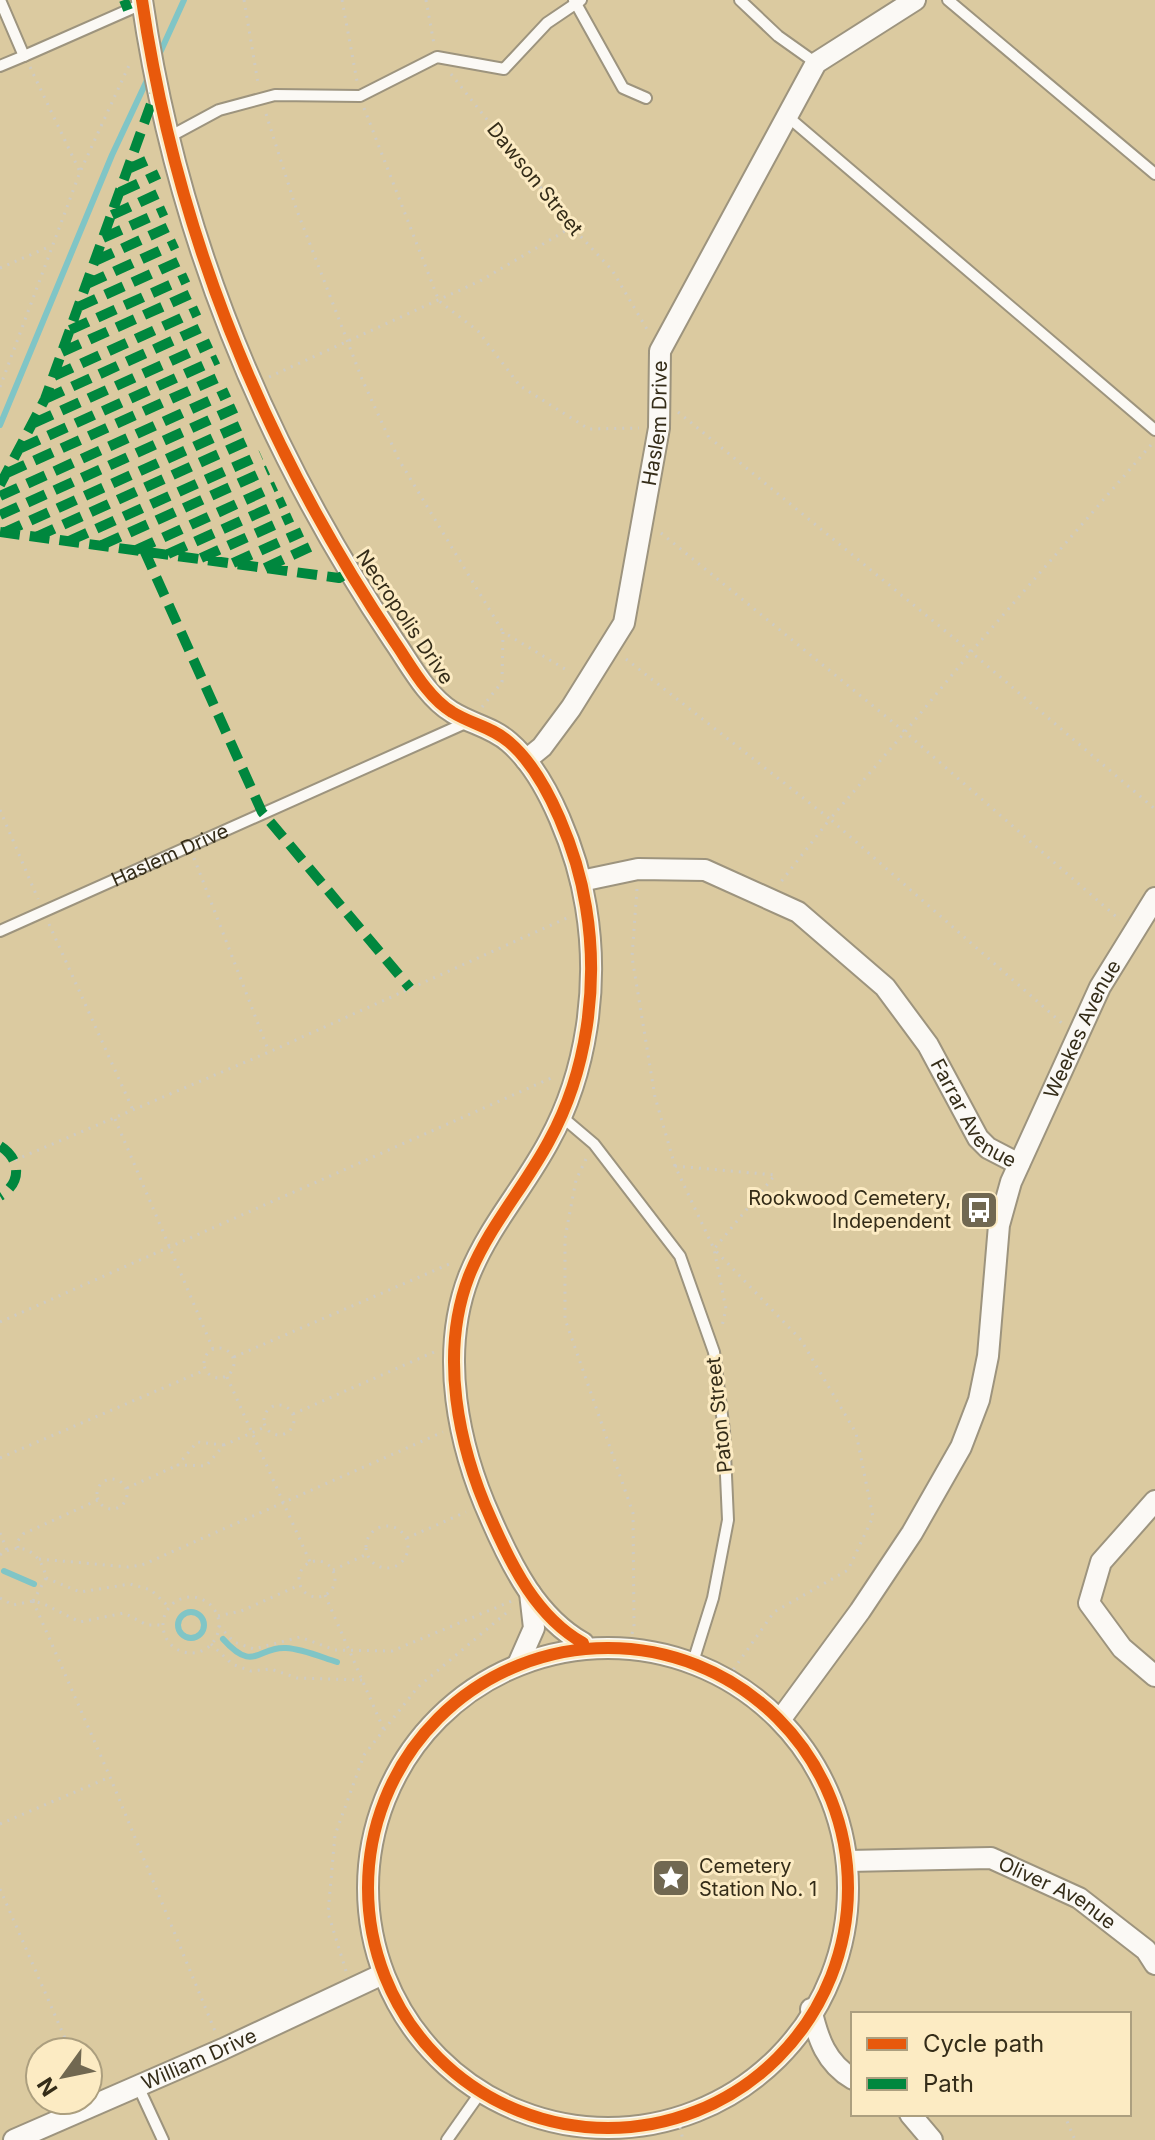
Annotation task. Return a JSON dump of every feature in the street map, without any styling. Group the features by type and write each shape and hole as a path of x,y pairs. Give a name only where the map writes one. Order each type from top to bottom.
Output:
{"street":[{"name":"Haslem Drive","path":"526,760 554,733 624,623 659,428 660,351 816,63 915,0"},
{"name":"Necropolis Drive","path":"142,2 140,47 157,87 203,261 251,385 308,501 395,642 442,705 499,734 526,760 559,821 581,881 587,909 590,978 579,1066 561,1116 480,1251 467,1280 456,1342 461,1425 484,1504 530,1593 560,1628 583,1643"},
{"name":"Farrar Avenue","path":"581,881 638,869 705,870 798,912 876,976 928,1045 978,1138 988,1148 1019,1164 999,1225 993,1316 979,1400 961,1447 933,1501 860,1611 780,1720"},
{"name":"Weekes Avenue","path":"1019,1164 1076,1035 1132,931 1155,898"},
{"path":"1155,1501 1101,1562 1089,1603 1122,1648 1155,1676"},
{"name":"Necropolis Drive","path":"519,1662 534,1628 530,1593"},
{"path":"583,1643 629,1644 693,1662 726,1680 780,1720 801,1740 829,1785 839,1808 848,1861 844,1914 838,1940 811,2009 781,2049 747,2081 710,2105 678,2119 581,2136 519,2115 478,2096 443,2070 414,2039 394,2005 383,1974 376,1936 375,1879 381,1827 397,1784 418,1747 447,1712 484,1682 519,1662 553,1649 583,1643"},
{"name":"Oliver Avenue","path":"848,1861 991,1858 1079,1898 1152,1950"},
{"name":"William Drive","path":"14,2140 223,2049 383,1974"},
{"path":"811,2009 820,2040 831,2062 851,2077"},
{"path":"912,2116 932,2140"}],"lane":[{"path":"0,0 24,56"},
{"path":"740,0 778,36 816,63"},
{"path":"948,0 1155,174"},
{"path":"168,137 219,110 275,95 360,96 437,57 504,69 547,23 577,1 623,88 646,98"},
{"path":"0,66 142,2"},
{"path":"787,116 1155,430"},
{"name":"Haslem Drive","path":"0,931 472,721"},
{"name":"Paton Street","path":"561,1116 594,1144 680,1256 714,1352 724,1431 728,1520 713,1598 693,1662"},
{"path":"138,2086 163,2140"},
{"path":"447,2140 478,2096"}],"path":[{"path":"244,0 261,99 296,208 399,460 503,632 587,682"},
{"path":"342,0 360,96 439,301 478,331 520,386 589,429 659,428"},
{"path":"0,387 80,172 106,112 140,47"},
{"path":"24,56 80,172"},
{"path":"251,385 439,301 572,227"},
{"path":"0,268 51,246"},
{"path":"659,397 971,652 1155,809"},
{"path":"768,899 830,819 1155,440"},
{"path":"643,518 905,732 1132,931"},
{"path":"472,721 502,682 503,632"},
{"path":"610,646 830,819 1076,1035"},
{"path":"0,810 43,913 133,1110"},
{"path":"189,846 269,1052"},
{"path":"638,869 632,957 655,1097 675,1166 714,1249 726,1309 714,1352"},
{"path":"15,1160 269,1052 587,909"},
{"path":"0,1322 579,1066"},
{"path":"115,1119 213,1349"},
{"path":"594,1144 576,1180 565,1238 565,1319 633,1513 634,1627 629,1644"},
{"path":"675,1166 775,1175 714,1249"},
{"path":"714,1249 801,1340 848,1419 856,1433 873,1517 848,1570 774,1612 726,1680"},
{"path":"234,1357 480,1251"},
{"path":"293,1414 456,1342"},
{"path":"205,1370 205,1358 213,1349 225,1349 234,1357"},
{"path":"205,1370 215,1378 227,1377 233,1371 234,1357"},
{"path":"0,1458 205,1370"},
{"path":"227,1377 310,1562"},
{"path":"275,1405 284,1406 293,1414 293,1428 285,1435 276,1436 265,1427 265,1414 275,1405"},
{"path":"39,1559 128,1567 142,1565 461,1425"},
{"path":"126,1488 178,1465 206,1466 224,1445 265,1427"},
{"path":"178,1465 197,1442 224,1445"},
{"path":"106,1480 120,1481 126,1488 127,1498 121,1506 111,1509 98,1500 99,1486 106,1480"},
{"path":"18,1548 17,1542 23,1534 98,1500"},
{"path":"406,1538 484,1504"},
{"path":"382,1526 396,1528 406,1538 405,1557 395,1566 381,1567 367,1554 370,1534 382,1526"},
{"path":"0,1533 7,1550"},
{"path":"0,1554 18,1548 34,1553 46,1578 80,1592 130,1584 151,1590 169,1607"},
{"path":"333,1570 367,1554"},
{"path":"300,1585 301,1569 310,1562 320,1561 333,1570"},
{"path":"300,1585 313,1597 325,1595 333,1587 333,1570"},
{"path":"33,1601 46,1578"},
{"path":"218,1616 241,1611 300,1585"},
{"path":"219,1626 234,1642 254,1649 300,1637 335,1650 392,1651 530,1593"},
{"path":"352,1987 328,1913 335,1835 364,1755 418,1687 530,1593"},
{"path":"325,1595 352,1650 384,1730"},
{"path":"196,1597 213,1607 219,1626 211,1644 194,1653 176,1649 169,1642 163,1625 169,1607 177,1600 196,1597"},
{"path":"0,1598 13,1605 33,1601 80,1622 124,1613 147,1625 163,1625"},
{"path":"33,1601 223,2049"},
{"path":"211,1644 232,1664 251,1671 271,1669 297,1678 362,1680"},
{"path":"0,1824 110,1777"},
{"path":"0,1889 64,2036"},
{"path":"1065,2116 1075,2140"},
{"path":"678,2119 683,2140"}],"shaded area":[{"path":"0,0 1155,0 1155,2140 0,2140"}],"waterway":[{"path":"159,55 184,0"},
{"path":"0,425 112,155 149,76"},
{"path":"4,1571 34,1584"},
{"path":"191,1612 200,1616 204,1625 200,1634 191,1638 182,1634 178,1625 182,1616 191,1612"},
{"path":"223,1639 233,1649 249,1657 286,1648 337,1662"}],"marked path":[{"path":"124,0 128,10"},
{"path":"0,485 45,399 156,90"},
{"path":"128,169 155,157"},
{"path":"120,192 159,174"},
{"path":"112,215 162,192"},
{"path":"103,238 166,210"},
{"path":"95,261 171,226"},
{"path":"87,284 177,243"},
{"path":"78,307 182,260"},
{"path":"70,330 188,277"},
{"path":"62,352 193,293"},
{"path":"54,376 199,310"},
{"path":"45,399 205,326"},
{"path":"34,423 211,343"},
{"path":"21,448 218,359"},
{"path":"7,473 224,375"},
{"path":"0,496 229,392"},
{"path":"0,515 236,408"},
{"path":"3,533 244,424"},
{"path":"36,537 252,439"},
{"path":"69,541 261,455"},
{"path":"102,545 268,470"},
{"path":"136,550 276,486"},
{"path":"168,554 285,501"},
{"path":"201,558 292,517"},
{"path":"0,532 339,578 350,572"},
{"path":"233,563 302,532"},
{"path":"265,568 310,547"},
{"path":"144,550 262,812 410,988"},
{"path":"0,1146 12,1157 16,1171 12,1185 0,1196"}],"cycle path":[{"path":"142,0 157,86 177,171 202,253 266,414 304,491 347,567 427,689 452,712 509,742 537,775 560,818 576,864 586,907 591,967 587,1027 581,1057 573,1086 549,1141 486,1240 469,1276 460,1306 454,1368 456,1399 469,1461 499,1537 539,1605 583,1643"},
{"path":"608,1648 655,1652 700,1666 742,1688 778,1718 808,1754 830,1796 844,1841 848,1888 844,1935 830,1980 808,2022 778,2058 742,2088 700,2110 655,2124 608,2128 561,2124 516,2110 474,2088 438,2058 408,2022 386,1980 372,1935 368,1888 372,1841 386,1796 408,1754 438,1718 474,1688 516,1666 561,1652 608,1648"}],"place":[{"name":"Rookwood Cemetery, Independent","path":"979,1210"},
{"name":"Cemetery Station No. 1","path":"671,1878"}]}
